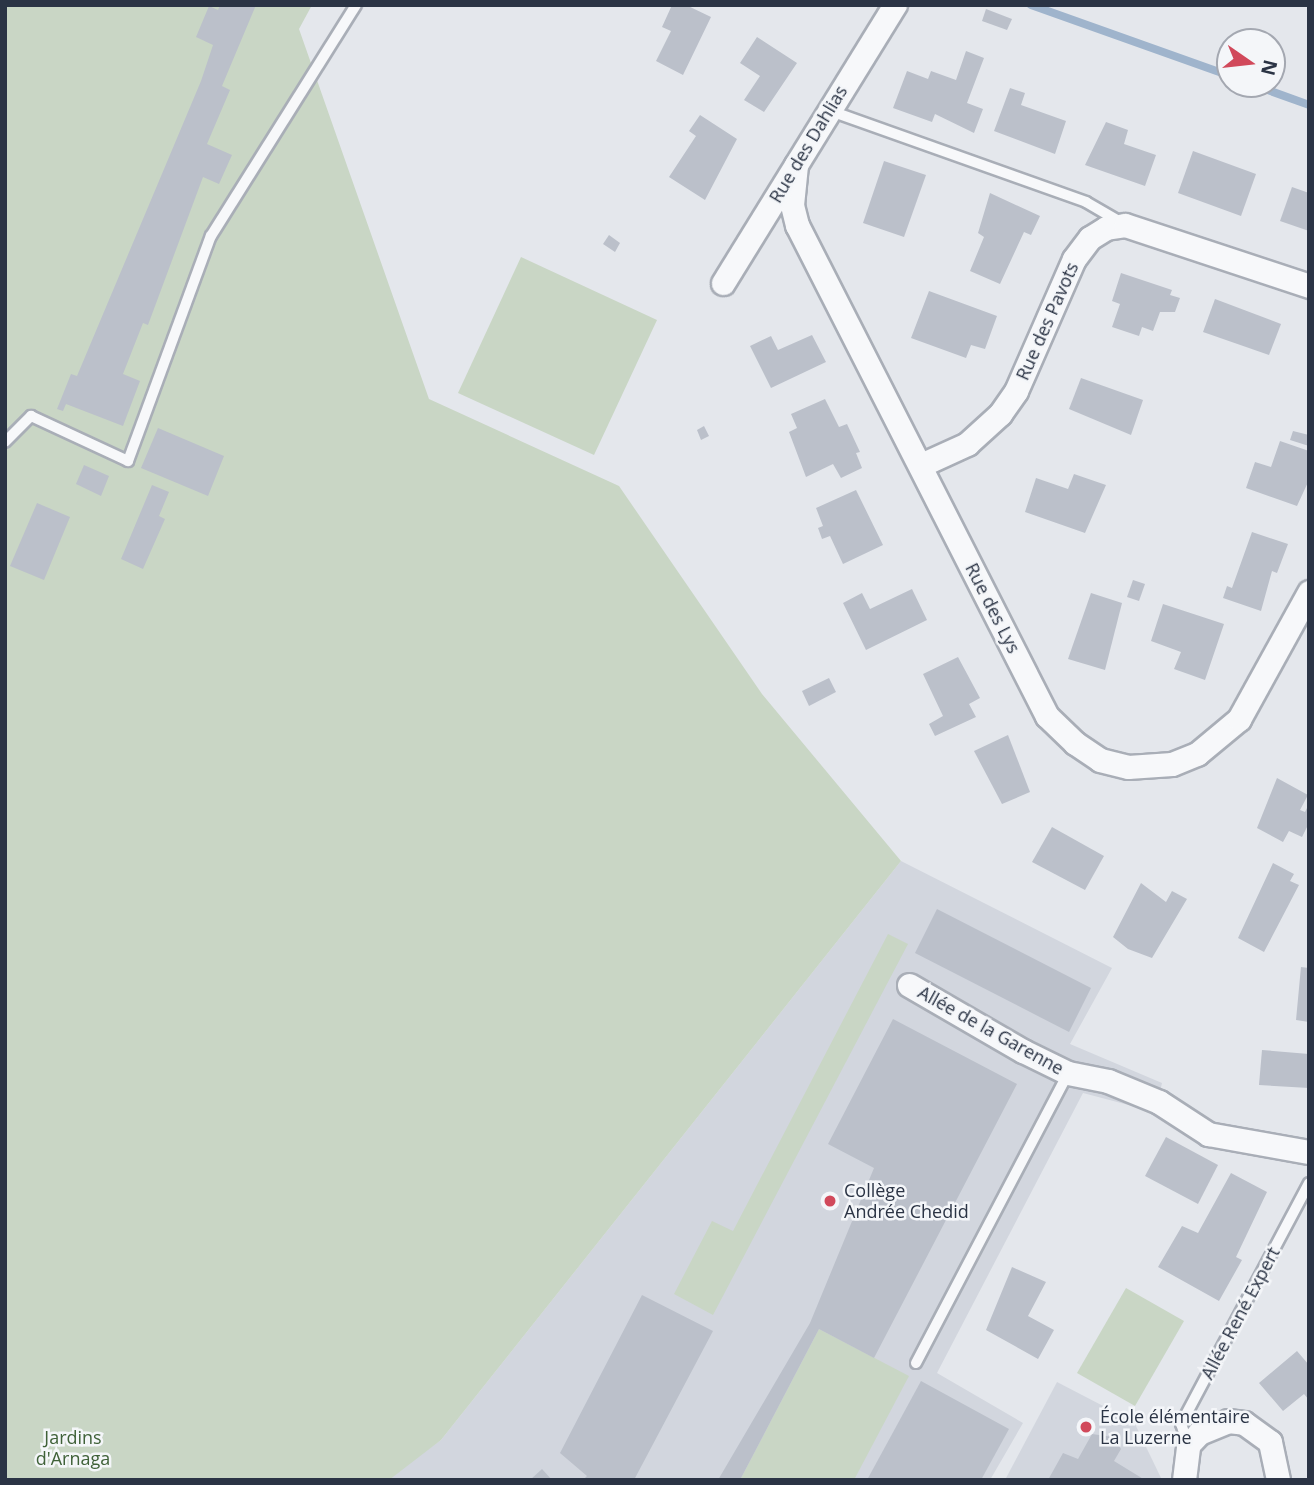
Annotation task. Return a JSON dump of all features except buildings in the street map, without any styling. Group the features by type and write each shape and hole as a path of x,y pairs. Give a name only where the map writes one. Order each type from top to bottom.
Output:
{"street":[{"name":"Rue des Dahlias","path":"723,283 796,165 826,110 895,5"},
{"name":"Rue des Lys","path":"796,165 792,187 797,225 1047,716 1100,760 1128,767 1172,764 1220,739 1239,719 1309,592"},
{"path":"1125,225 1309,286"},
{"name":"Rue des Pavots","path":"922,466 967,444 1000,414 1016,391 1074,259 1090,238 1125,225"},
{"name":"Allée de la Garenne","path":"909,985 1068,1073 1108,1081 1159,1102 1208,1134 1309,1152"},
{"path":"1184,1480 1188,1446 1213,1424 1244,1423 1270,1442 1278,1480"}],"lane":[{"path":"5,442 32,416 128,461 211,236 356,5"},
{"path":"826,110 1086,202 1125,225"},
{"path":"916,1363 1068,1073"},
{"name":"Allée René Expert","path":"1188,1446 1181,1424 1309,1183"}],"shaded area":[{"name":"Collège Andrée Chedid","path":"901,861 1112,968 1070,1044 1162,1083 1155,1112 1083,1093 937,1373 1023,1423 990,1480 384,1480 441,1440"},
{"name":"École élémentaire La Luzerne","path":"1057,1382 1134,1422 1162,1480 1005,1480"}],"green space":[{"name":"Jardins d'Arnaga","path":"5,5 312,5 299,29 429,399 619,486 762,694 901,861 441,1440 389,1480 5,1480"},
{"path":"521,257 657,320 594,455 458,393"},
{"path":"888,934 908,944 713,1315 674,1294 712,1221 733,1231"},
{"path":"1126,1288 1184,1321 1135,1406 1077,1373"},
{"path":"819,1329 909,1376 854,1480 740,1480"}],"waterway":[{"path":"1031,5 1216,71"},
{"path":"1286,97 1309,105"}],"place":[{"name":"Collège Andrée Chedid","path":"830,1201"},
{"name":"École élémentaire La Luzerne","path":"1086,1427"}]}
